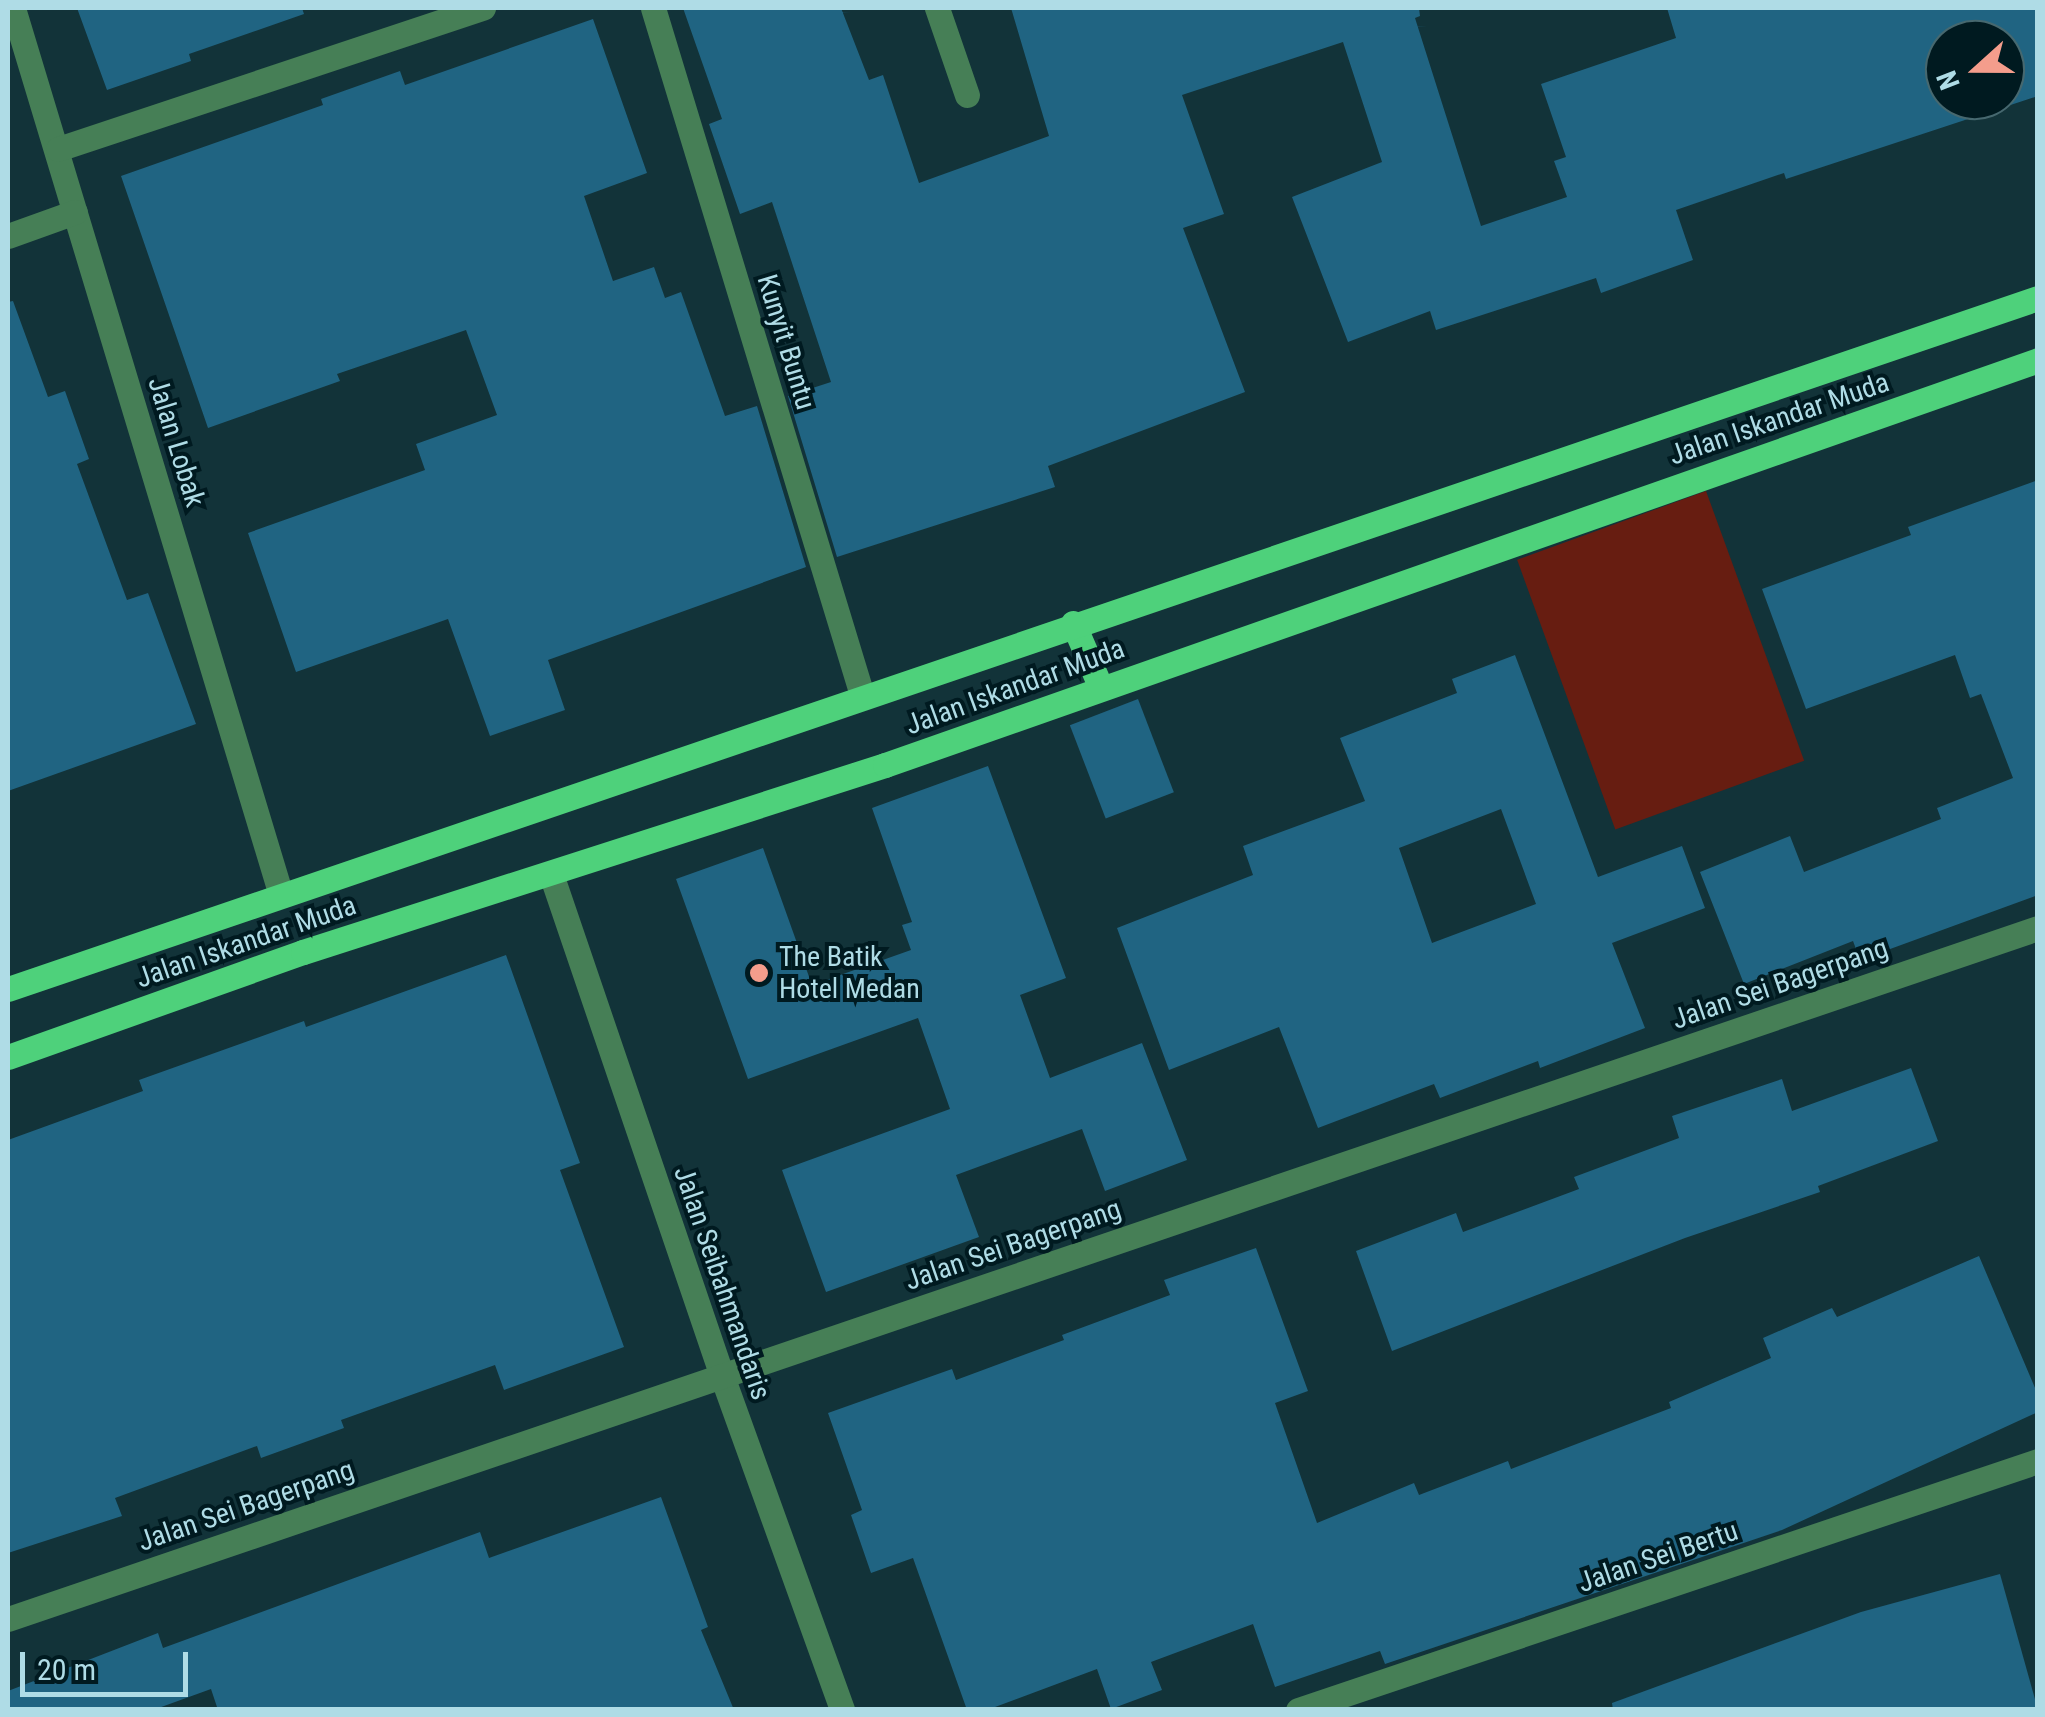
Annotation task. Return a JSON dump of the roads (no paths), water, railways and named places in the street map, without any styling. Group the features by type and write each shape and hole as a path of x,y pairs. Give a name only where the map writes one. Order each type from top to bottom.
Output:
{"main road":[{"name":"Jalan Iskandar Muda","path":"8,989 862,694 2038,298"},
{"name":"Jalan Iskandar Muda","path":"8,1057 303,952 885,765 2038,360"},
{"path":"1074,624 1101,688"}],"street":[{"name":"Jalan Lobak","path":"13,8 281,894"},
{"path":"58,149 483,8"},
{"name":"Kunyit Buntu","path":"653,8 862,694"},
{"path":"936,8 967,94"},
{"path":"8,236 75,212"},
{"name":"Jalan Seibahmandaris","path":"551,874 722,1376 842,1710"},
{"name":"Jalan Sei Bagerpang","path":"8,1620 2038,928"},
{"name":"Jalan Sei Bertu","path":"1298,1710 2038,1462"}],"place":[{"name":"The Batik Hotel Medan","path":"759,973"}]}
